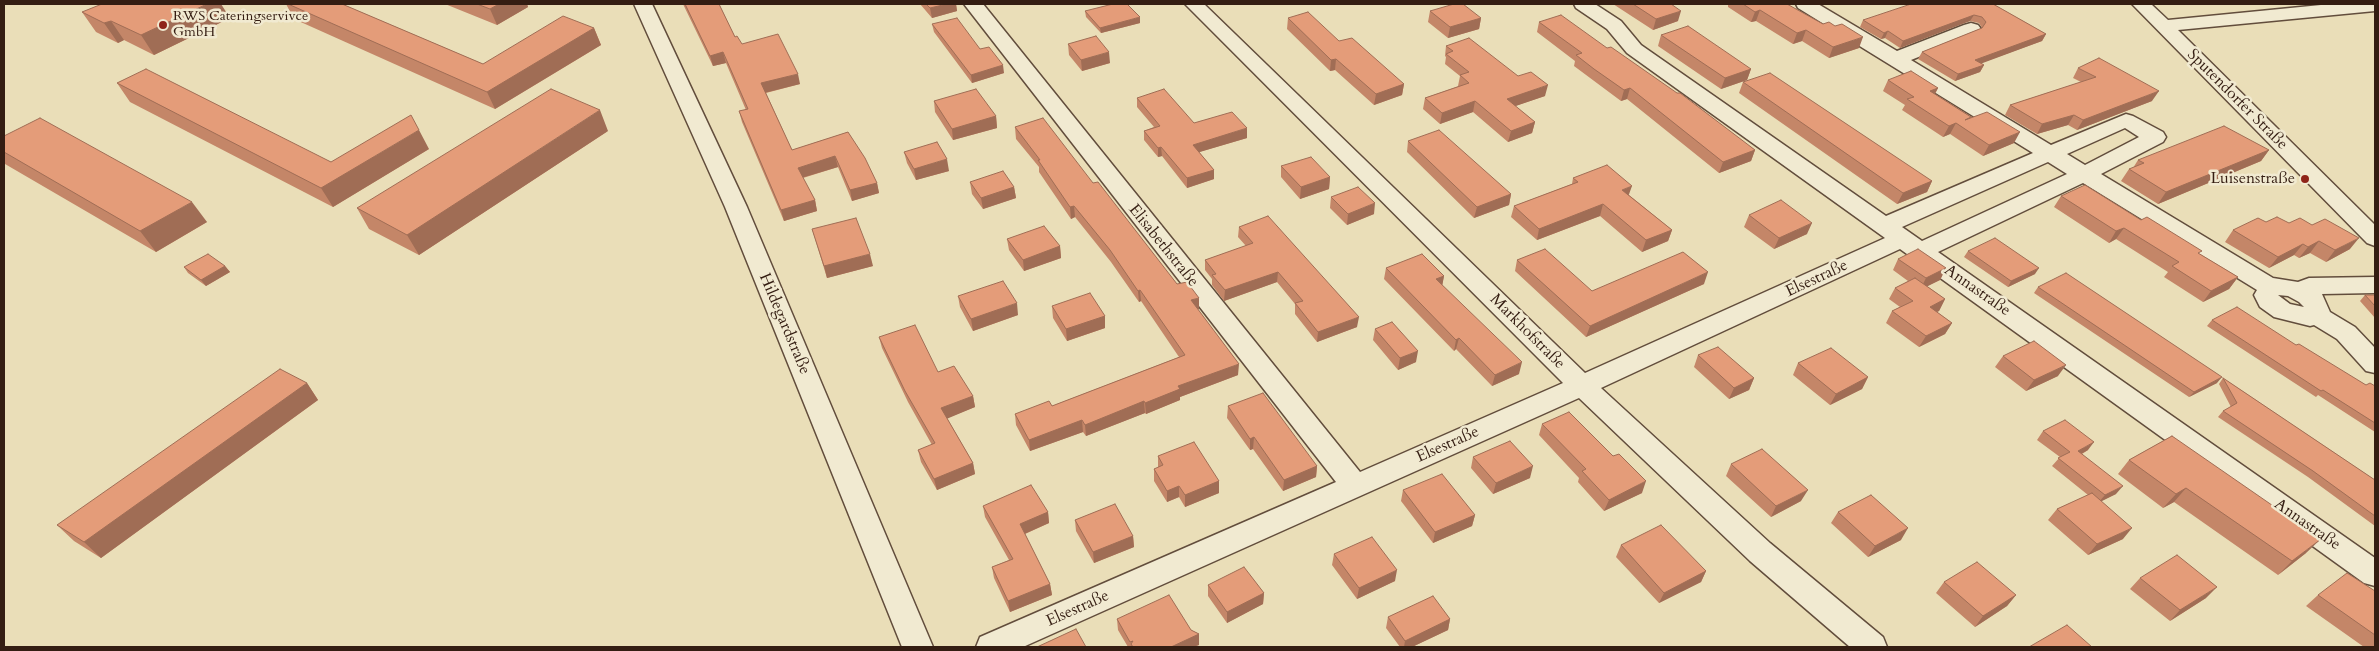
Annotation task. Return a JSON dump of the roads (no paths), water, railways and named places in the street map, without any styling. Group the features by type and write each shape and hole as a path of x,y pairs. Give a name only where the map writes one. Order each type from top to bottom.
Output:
{"street":[{"name":"Hildegardstraße","path":"643,4 736,207 918,647"},
{"name":"Elisabethstraße","path":"973,4 1355,486"},
{"name":"Markhofstraße","path":"1194,4 1582,386 1760,552 1872,647"},
{"name":"Annastraße","path":"1583,4 1622,32 1634,49 2375,574"},
{"path":"1805,4 2082,175 2271,288 2284,287 2301,292 2317,306 2315,314"},
{"name":"Sputendorfer Straße","path":"2142,4 2375,238"},
{"path":"2164,26 2293,8 2375,5"},
{"path":"1895,59 1971,29"},
{"name":"Elsestraße","path":"991,647 1582,386 1902,239 2082,175 2156,137 2126,120 2048,154 1902,239"},
{"path":"2301,292 2309,286 2375,285"},
{"path":"2271,288 2266,296 2269,301 2283,312 2302,317 2315,314 2346,333 2375,364"}],"place":[{"name":"RWS Cateringservivce GmbH","path":"163,25"},
{"name":"Luisenstraße","path":"2305,179"}]}
